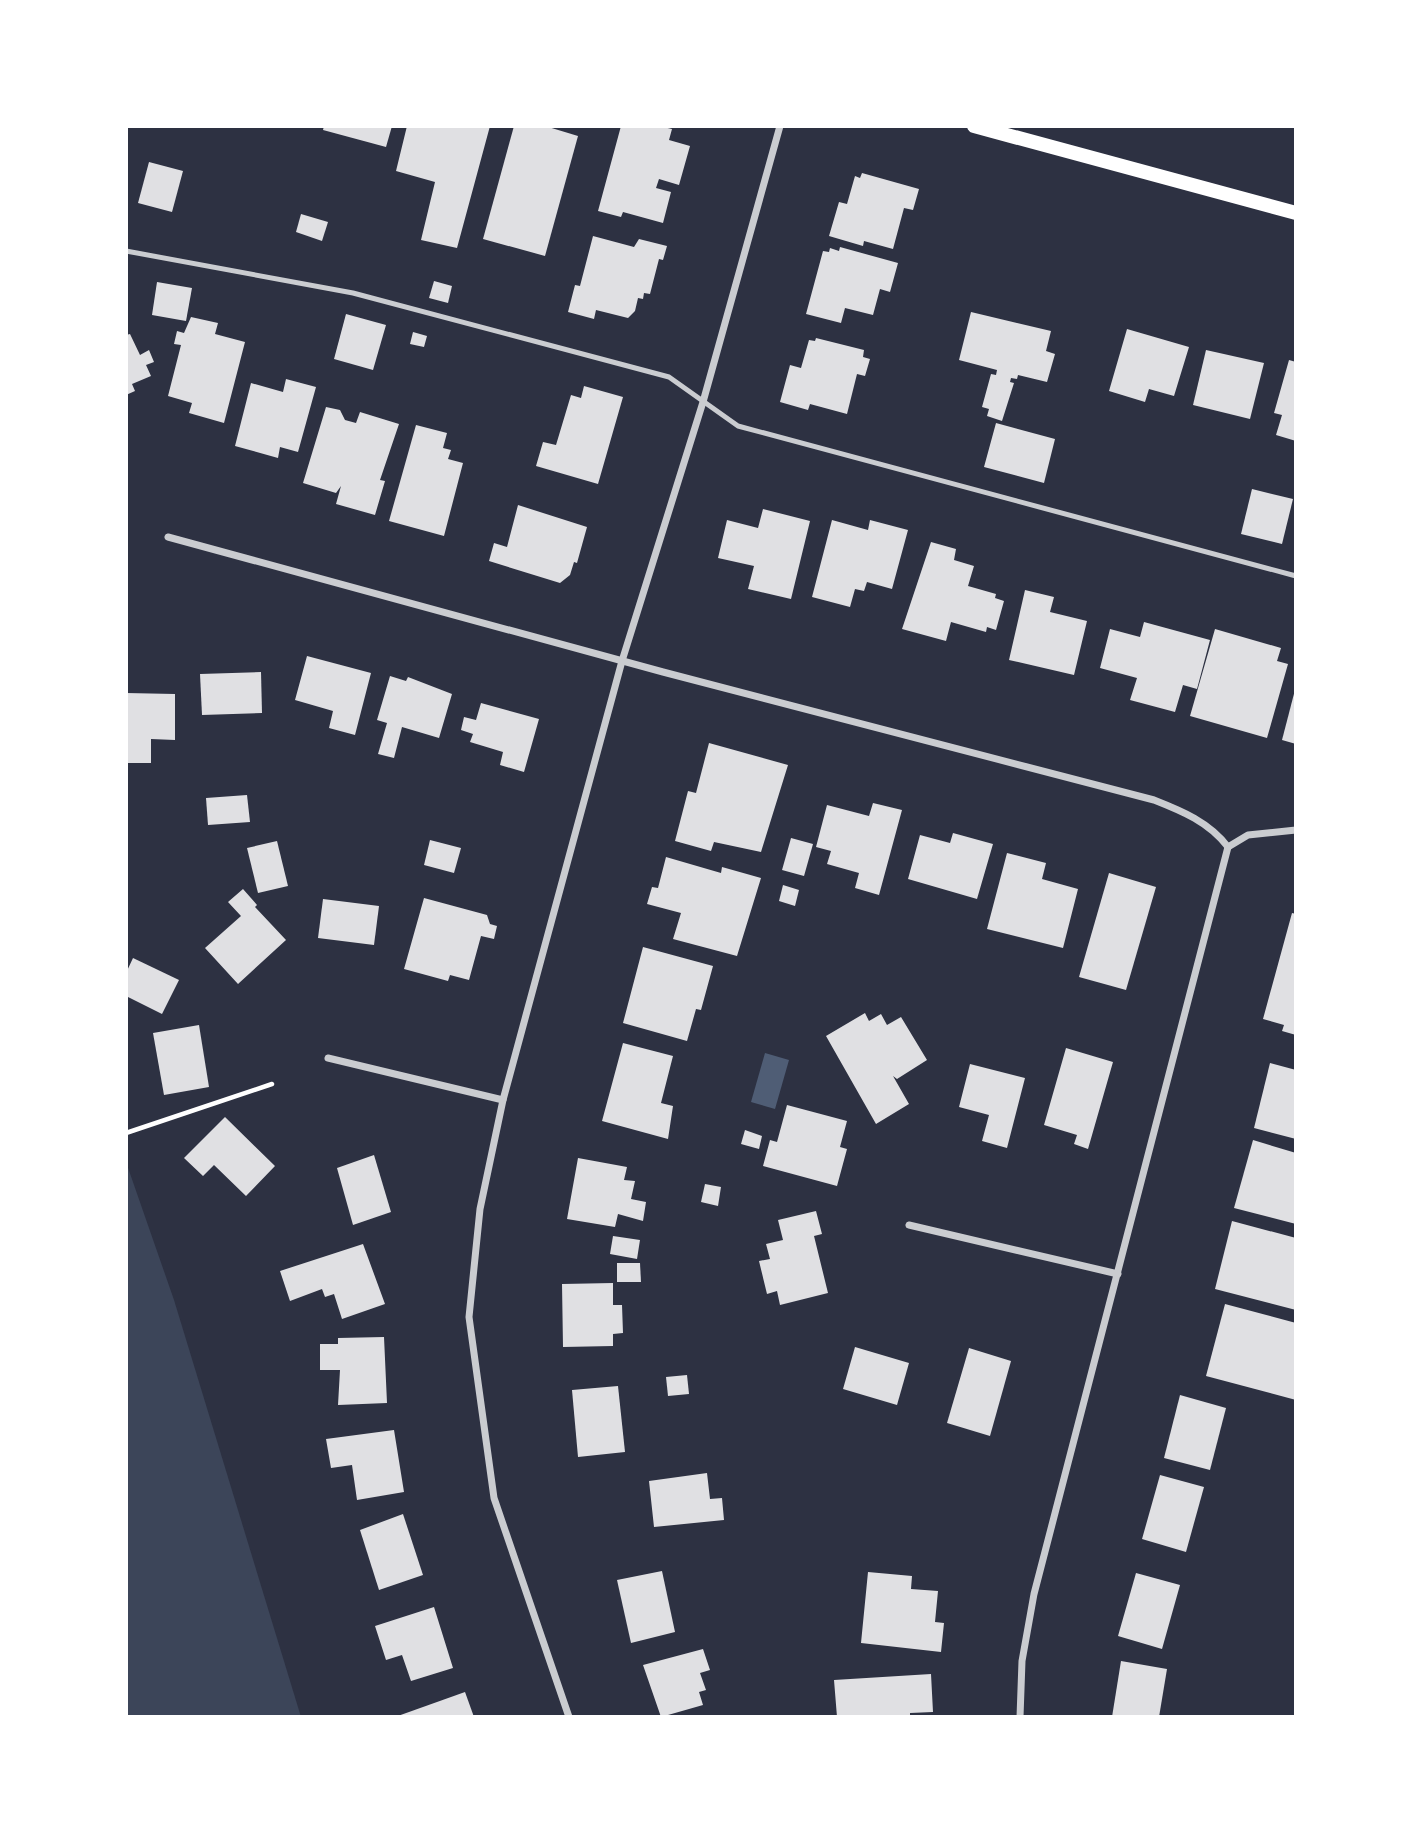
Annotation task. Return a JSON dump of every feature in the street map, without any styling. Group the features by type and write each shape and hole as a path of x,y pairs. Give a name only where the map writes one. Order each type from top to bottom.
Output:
{"main road":[{"path":"974,126 1296,213"}],"street":[{"path":"569,1717 494,1498 469,1317 480,1209 503,1100 622,660 703,402 780,126"},
{"path":"168,537 1154,800 1193,817 1220,836 1228,847"},
{"path":"1020,1717 1022,1661 1034,1594 1228,847 1248,835 1296,830"},
{"path":"328,1058 503,1100"},
{"path":"909,1225 1118,1274"}],"lane":[{"path":"126,251 353,293 668,377 738,426 1296,576"}],"path":[{"path":"126,1133 272,1084"}],"shaded area":[{"path":"765,1053 789,1060 775,1109 751,1102"},
{"path":"126,1162 174,1300 301,1717 126,1717"}],"building":[{"path":"324,126 392,126 386,147 323,130"},
{"path":"407,126 490,126 457,248 421,240 435,182 396,171"},
{"path":"514,126 545,126 578,136 545,256 483,239"},
{"path":"621,126 659,126 672,129 669,140 690,146 679,185 659,179 656,188 671,192 663,223 623,212 621,217 598,211"},
{"path":"149,162 183,171 172,212 138,203"},
{"path":"862,173 919,189 913,210 904,208 893,249 864,241 863,246 829,236 839,202 847,204 855,176 860,178"},
{"path":"301,214 328,222 322,241 296,232"},
{"path":"593,236 634,247 639,239 667,246 663,260 659,259 650,294 644,293 643,299 638,298 635,311 628,318 596,310 594,319 568,312 575,285 580,286"},
{"path":"840,247 898,263 890,292 880,289 873,315 845,308 841,323 806,314 823,251 829,252 830,248 839,251"},
{"path":"434,281 452,286 448,303 429,298"},
{"path":"157,282 192,288 186,321 152,315"},
{"path":"971,312 1051,331 1046,351 1055,354 1047,382 1018,375 1017,379 1011,378 1010,382 1014,383 1002,421 987,416 989,409 982,407 991,374 996,375 997,370 959,360"},
{"path":"346,314 386,325 373,370 334,359"},
{"path":"191,317 218,323 215,334 245,342 224,423 189,413 192,403 168,396 181,345 174,344 177,331 184,333"},
{"path":"1127,329 1189,347 1174,396 1149,389 1145,402 1109,391"},
{"path":"413,332 427,336 424,347 410,344"},
{"path":"130,334 140,355 149,350 154,362 146,365 151,376 132,384 135,391 126,395 126,335"},
{"path":"816,338 864,350 863,357 870,359 865,376 857,374 847,414 810,404 808,410 780,402 790,365 801,368 809,340 815,341"},
{"path":"1206,350 1264,363 1250,419 1193,405"},
{"path":"1289,360 1296,362 1296,441 1276,435 1282,415 1274,413"},
{"path":"286,379 316,387 298,452 280,447 278,458 235,446 251,383 283,392"},
{"path":"584,386 623,397 598,484 536,466 543,442 556,445 571,395 581,398"},
{"path":"326,407 340,410 345,420 356,423 360,412 399,424 380,480 385,481 375,515 336,504 341,486 336,493 303,483"},
{"path":"996,423 1055,439 1044,483 984,467"},
{"path":"416,425 447,433 443,448 451,450 448,459 463,463 444,536 389,521"},
{"path":"1252,489 1293,499 1282,544 1241,534"},
{"path":"518,505 587,527 577,563 574,562 570,575 560,583 489,561 494,543 507,547"},
{"path":"763,509 810,521 791,599 748,589 754,566 718,558 727,520 758,528"},
{"path":"832,520 868,530 870,520 908,530 892,589 867,582 864,591 855,589 850,607 812,597"},
{"path":"931,542 956,549 954,560 974,566 968,586 996,594 995,598 1004,601 996,630 987,627 986,632 951,622 946,641 902,629"},
{"path":"1025,590 1054,597 1050,612 1087,621 1074,675 1009,660"},
{"path":"1144,622 1210,640 1197,689 1183,685 1175,712 1130,700 1137,678 1100,668 1110,629 1140,637"},
{"path":"1215,629 1281,648 1277,661 1288,664 1267,738 1190,716"},
{"path":"307,656 371,673 355,735 329,728 333,711 295,700"},
{"path":"261,672 262,713 202,715 200,674"},
{"path":"390,676 406,681 408,677 452,694 439,738 402,727 394,758 378,754 387,723 377,720"},
{"path":"1296,686 1296,744 1282,740"},
{"path":"126,693 175,694 175,740 151,739 151,763 126,763"},
{"path":"481,703 539,719 524,772 500,765 503,752 470,742 473,734 461,730 464,717 476,720"},
{"path":"709,743 788,765 761,852 714,842 711,851 675,841 688,791 696,793"},
{"path":"247,795 250,822 208,825 206,798"},
{"path":"873,803 902,810 879,895 855,888 859,873 827,864 831,851 816,847 827,805 869,816"},
{"path":"953,833 993,844 977,899 908,879 920,835 950,843"},
{"path":"791,838 813,844 804,876 782,870"},
{"path":"430,840 461,848 454,873 424,865"},
{"path":"277,841 288,886 258,893 247,848"},
{"path":"1007,853 1046,863 1042,879 1078,889 1063,948 987,929"},
{"path":"666,857 721,873 722,867 761,878 737,956 673,939 681,913 647,904 652,887 658,888"},
{"path":"1109,873 1156,887 1126,990 1079,977"},
{"path":"783,885 799,890 795,906 779,901"},
{"path":"243,889 257,905 255,907 286,940 238,984 205,948 241,916 228,902"},
{"path":"424,898 487,915 490,924 497,926 494,939 481,936 469,980 450,975 448,981 404,969"},
{"path":"323,899 379,906 374,945 318,938"},
{"path":"1292,913 1296,914 1296,1035 1282,1031 1284,1025 1263,1019"},
{"path":"643,947 713,966 701,1010 696,1009 687,1041 623,1023"},
{"path":"133,958 179,980 162,1014 126,996 126,973"},
{"path":"865,1013 869,1021 881,1014 887,1025 901,1017 927,1060 897,1079 893,1076 909,1104 876,1124 826,1036"},
{"path":"199,1025 209,1087 164,1095 153,1033"},
{"path":"623,1043 673,1056 661,1103 673,1106 668,1139 602,1121"},
{"path":"1066,1048 1113,1062 1088,1149 1074,1144 1077,1135 1044,1125"},
{"path":"1270,1063 1296,1070 1296,1139 1254,1128"},
{"path":"970,1064 1025,1078 1007,1148 982,1141 989,1115 959,1107"},
{"path":"787,1105 847,1121 840,1147 847,1149 837,1186 763,1166 770,1140 777,1142"},
{"path":"225,1117 275,1166 246,1196 214,1165 203,1176 184,1158"},
{"path":"745,1130 762,1136 759,1149 741,1144"},
{"path":"1253,1140 1296,1153 1296,1224 1234,1208"},
{"path":"374,1155 391,1212 353,1225 337,1168"},
{"path":"578,1158 627,1167 624,1180 635,1181 631,1199 646,1202 643,1221 618,1214 615,1227 567,1219"},
{"path":"705,1184 721,1187 718,1206 701,1202"},
{"path":"816,1211 822,1234 814,1236 828,1293 780,1305 777,1291 767,1294 759,1261 770,1259 766,1244 783,1240 778,1220"},
{"path":"1232,1221 1296,1238 1296,1310 1215,1289"},
{"path":"613,1236 640,1240 637,1259 610,1254"},
{"path":"363,1244 385,1304 342,1319 334,1294 325,1297 322,1289 290,1301 280,1271"},
{"path":"617,1263 640,1263 641,1282 617,1282"},
{"path":"613,1283 613,1305 622,1305 623,1333 613,1334 613,1346 563,1347 562,1284"},
{"path":"1225,1304 1296,1323 1296,1400 1206,1376"},
{"path":"384,1337 387,1403 338,1405 340,1370 320,1370 320,1344 338,1344 338,1338"},
{"path":"855,1347 909,1363 897,1405 843,1389"},
{"path":"969,1348 1011,1361 990,1436 947,1423"},
{"path":"687,1375 689,1394 668,1396 666,1377"},
{"path":"618,1386 625,1452 578,1457 572,1390"},
{"path":"1180,1395 1226,1408 1210,1470 1164,1458"},
{"path":"394,1430 404,1492 357,1500 352,1465 331,1468 326,1439"},
{"path":"707,1473 710,1499 722,1498 724,1520 654,1527 649,1481"},
{"path":"1160,1475 1204,1487 1186,1552 1142,1539"},
{"path":"403,1514 423,1575 379,1590 360,1530"},
{"path":"662,1571 675,1632 631,1643 617,1580"},
{"path":"868,1572 912,1576 911,1589 938,1591 935,1622 944,1623 941,1652 861,1643"},
{"path":"1136,1573 1180,1585 1162,1649 1118,1636"},
{"path":"434,1607 453,1668 411,1681 402,1655 386,1660 375,1626"},
{"path":"703,1649 710,1670 700,1673 706,1690 699,1692 703,1705 661,1717 643,1665"},
{"path":"1121,1661 1167,1669 1159,1717 1112,1717"},
{"path":"931,1674 933,1712 910,1713 910,1717 837,1717 834,1680"},
{"path":"465,1692 474,1717 395,1717"}]}
